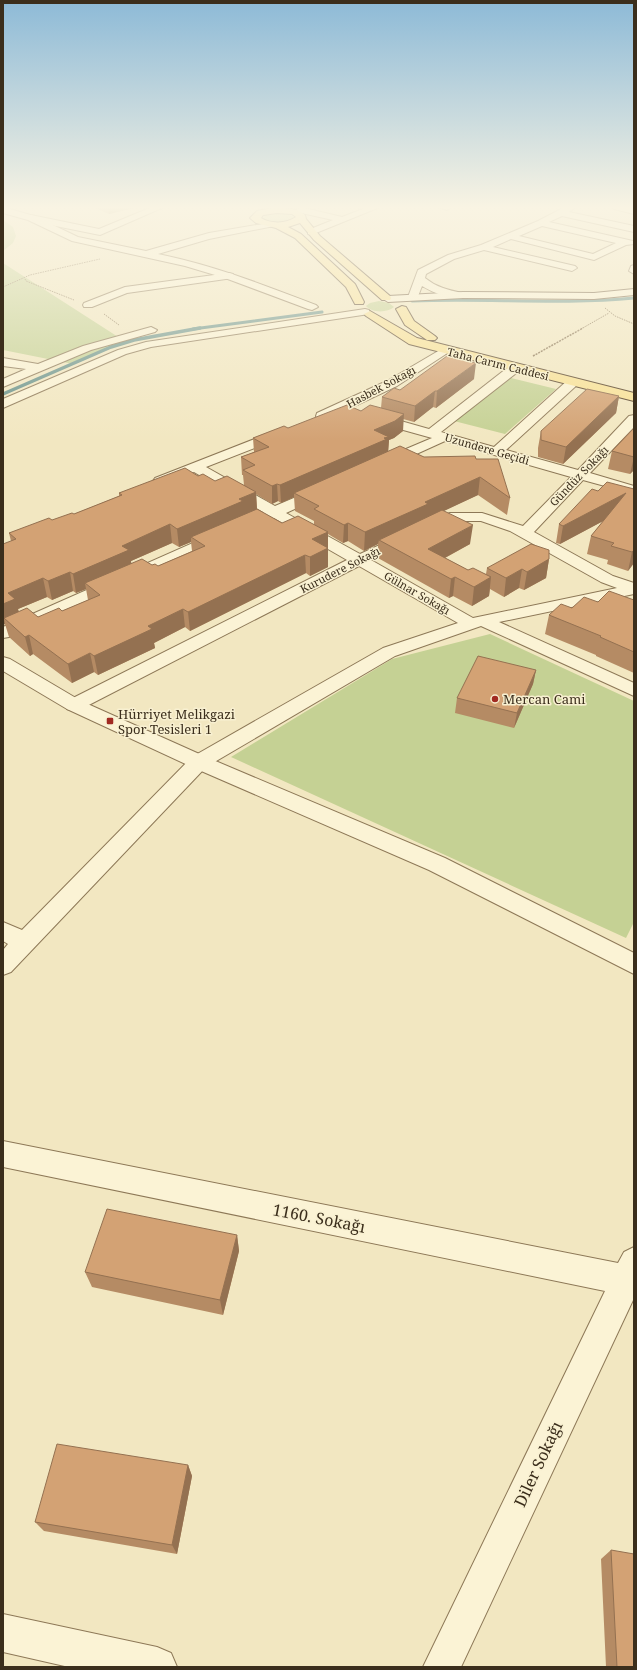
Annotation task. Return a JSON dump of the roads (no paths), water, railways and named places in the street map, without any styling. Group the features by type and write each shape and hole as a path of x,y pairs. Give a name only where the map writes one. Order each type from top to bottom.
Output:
{"main road":[{"name":"Taha Carım Caddesi","path":"350,285 363,308 413,341 444,350 634,388"},
{"path":"372,285 387,298"},
{"path":"387,298 400,302 403,308 386,315 363,308 370,299 387,298"},
{"name":"Taha Carım Caddesi","path":"403,308 409,323 431,338 573,382 634,397"}],"street":[{"path":"88,305 125,290 163,285"},
{"path":"255,285 320,307"},
{"path":"413,297 417,285"},
{"path":"426,285 440,291 458,295"},
{"path":"387,298 458,295 574,297 615,296 634,292"},
{"path":"403,308 451,303 580,307 626,305"},
{"path":"289,311 320,307 363,308"},
{"path":"3,404 122,352 150,344 363,308"},
{"path":"3,383 87,348 130,335 160,329"},
{"name":"Hasbek Sokağı","path":"312,420 393,383 444,350"},
{"path":"3,362 38,368"},
{"path":"374,468 437,435 519,365"},
{"path":"496,452 573,382"},
{"name":"Uzundere Geçidi","path":"341,408 634,490"},
{"name":"Gündüz Sokağı","path":"525,533 634,419"},
{"path":"151,485 290,429"},
{"name":"Gülnar Sokağı","path":"195,467 359,560 477,622 634,690"},
{"path":"3,633 331,487"},
{"name":"Kurudere Sokağı","path":"74,705 359,560 450,517 482,517 525,533 607,579 634,589"},
{"path":"3,965 199,762 389,652 477,622 634,589"},
{"path":"3,663 74,705 199,762 437,864 634,964"},
{"path":"3,932 24,942"},
{"name":"1160. Sokağı","path":"3,1154 631,1275"},
{"name":"Diler Sokağı","path":"442,1667 631,1275"},
{"path":"3,1633 157,1667"}],"waterway":[{"path":"412,301 578,301 634,298"},
{"path":"198,328 322,312"},
{"path":"3,394 111,347 134,340 198,328"},
{"path":"193,329 198,328"}],"place":[{"name":"Mercan Cami","path":"495,699"},
{"name":"Hürriyet Melikgazi Spor Tesisleri 1","path":"110,721"}]}
